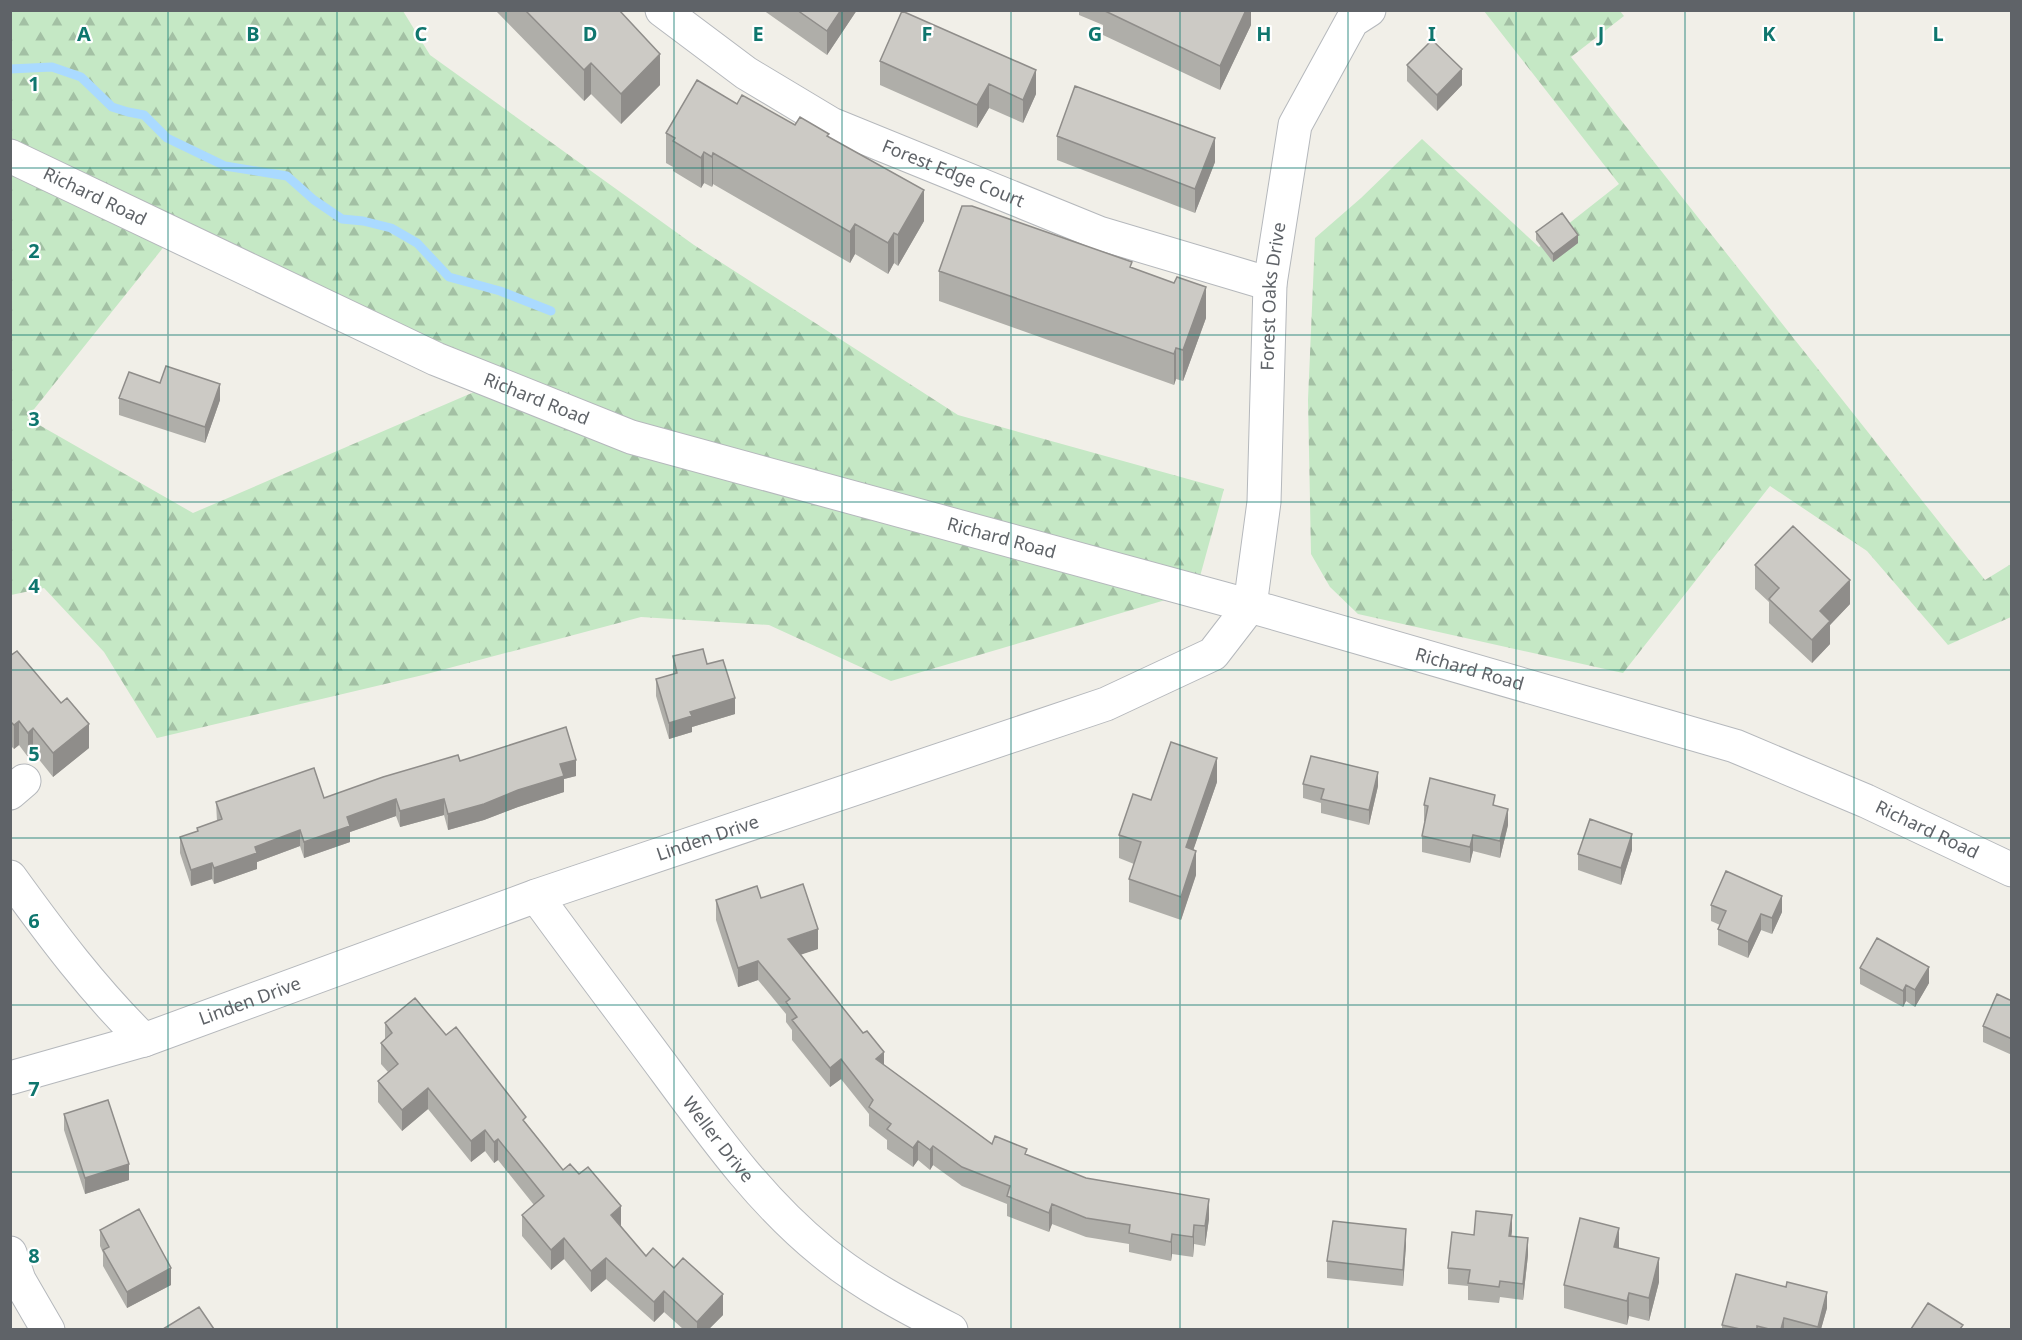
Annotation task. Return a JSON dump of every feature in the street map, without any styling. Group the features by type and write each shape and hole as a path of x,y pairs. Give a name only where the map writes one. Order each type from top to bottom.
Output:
{"street":[{"name":"Forest Edge Court","path":"662,10 746,73 831,124 1100,233 1270,284"},
{"name":"Forest Oaks Drive","path":"1250,606 1264,502 1270,284 1295,124 1349,14"},
{"name":"Richard Road","path":"10,156 436,360 631,437 1250,606 1735,746 1866,801 2012,870"},
{"name":"Linden Drive","path":"10,1078 144,1040 536,897 1106,704 1213,654 1250,606"},
{"path":"10,877 102,998 144,1040"},
{"name":"Weller Drive","path":"536,897 717,1141 766,1199 823,1252 852,1273 884,1295 951,1329"},
{"path":"10,1253 19,1280 48,1329"}],"green space":[{"path":"10,11 403,11 430,55 694,245 958,415 1224,489 1196,591 891,681 769,625 641,617 423,675 157,738 104,652 44,588 11,595","holes":["174,234 495,383 193,513 27,418"]},
{"path":"1484,11 1620,11 1624,16 1571,57 1985,580 2011,564 2011,617 1948,645 1867,551 1770,486 1623,673 1358,614 1330,587 1311,554 1308,400 1315,238 1361,198 1422,139 1539,247 1619,184"}],"building":[{"path":"525,10 619,10 660,54 621,94 591,63 584,70"},
{"path":"797,10 841,10 827,31"},
{"path":"1103,10 1246,10 1220,66"},
{"path":"902,11 1036,70 1023,100 989,84 977,105 880,61"},
{"path":"1432,40 1462,69 1437,95 1407,65"},
{"path":"697,80 737,104 742,95 795,125 800,117 829,134 827,136 924,190 898,235 894,233 888,243 855,224 850,232 713,153 712,157 704,152 701,158 673,141 675,138 666,133"},
{"path":"1075,86 1215,138 1195,189 1057,136"},
{"path":"962,206 972,206 1132,262 1130,267 1174,283 1177,277 1206,287 1183,350 1176,348 1174,354 939,271"},
{"path":"1562,213 1578,235 1553,254 1536,232"},
{"path":"166,366 220,384 205,427 119,398 129,372 160,383"},
{"path":"1793,526 1850,580 1820,611 1830,621 1812,640 1769,599 1779,588 1755,565"},
{"path":"703,649 707,664 723,660 735,698 690,712 692,716 669,723 656,679 677,673 673,656"},
{"path":"17,651 61,703 67,698 89,724 53,753 33,728 28,733 19,721 14,725 10,721 10,656"},
{"path":"566,727 576,760 560,764 564,776 518,790 484,804 448,814 444,799 400,811 396,799 347,817 350,826 304,842 300,830 255,847 257,853 214,868 212,863 191,870 180,837 222,819 216,802 314,768 324,798 383,777 458,755 460,761"},
{"path":"1171,742 1217,758 1186,847 1196,851 1181,897 1129,879 1141,842 1119,835 1133,794 1151,800"},
{"path":"1311,756 1378,772 1369,810 1321,799 1324,789 1303,784"},
{"path":"1430,778 1495,795 1493,805 1508,809 1500,841 1473,835 1470,847 1422,836 1428,806 1424,805"},
{"path":"1590,819 1632,834 1621,868 1578,854"},
{"path":"1726,871 1782,896 1772,918 1761,914 1748,942 1718,929 1726,911 1711,905"},
{"path":"803,884 818,929 788,939 863,1033 867,1031 884,1052 876,1059 992,1144 995,1136 1027,1149 1025,1154 1086,1178 1209,1199 1205,1226 1194,1225 1193,1237 1172,1234 1171,1242 1129,1233 1130,1225 1086,1218 1052,1204 1049,1213 1007,1196 1010,1186 962,1167 933,1146 930,1150 918,1141 913,1148 887,1129 891,1124 869,1107 873,1100 841,1059 830,1068 792,1020 797,1017 786,1002 790,999 758,961 738,968 716,900 757,886 761,898"},
{"path":"1877,938 1929,967 1915,990 1906,985 1903,991 1860,968"},
{"path":"1997,994 2012,1001 2012,1039 1983,1026"},
{"path":"415,998 446,1035 456,1027 526,1117 523,1120 563,1170 570,1164 579,1174 588,1167 621,1206 611,1215 646,1256 653,1248 674,1268 683,1258 723,1294 697,1322 664,1291 654,1302 606,1258 591,1271 564,1238 551,1250 522,1215 544,1196 498,1139 494,1142 485,1130 471,1141 428,1088 402,1110 378,1081 398,1064 381,1043 392,1033 385,1023"},
{"path":"108,1100 129,1164 85,1178 64,1114"},
{"path":"139,1209 171,1268 127,1292 103,1250 109,1247 100,1230"},
{"path":"1476,1211 1512,1215 1509,1236 1528,1238 1523,1284 1500,1281 1499,1287 1468,1283 1470,1270 1448,1268 1452,1232 1474,1235"},
{"path":"1580,1218 1619,1228 1614,1247 1659,1258 1649,1298 1629,1293 1627,1301 1564,1285"},
{"path":"1333,1221 1406,1229 1403,1270 1327,1261"},
{"path":"1736,1274 1786,1287 1787,1282 1827,1292 1818,1327 1784,1318 1781,1329 1757,1326 1757,1329 1740,1329 1722,1325"},
{"path":"1928,1303 1963,1325 1960,1329 1911,1329"},
{"path":"199,1307 214,1329 163,1329"}],"waterway":[{"path":"10,69 52,67 81,77 112,107 144,115 167,138 225,166 287,176 314,200 342,219 363,221 391,228 417,243 449,277 500,291 551,311"}]}
